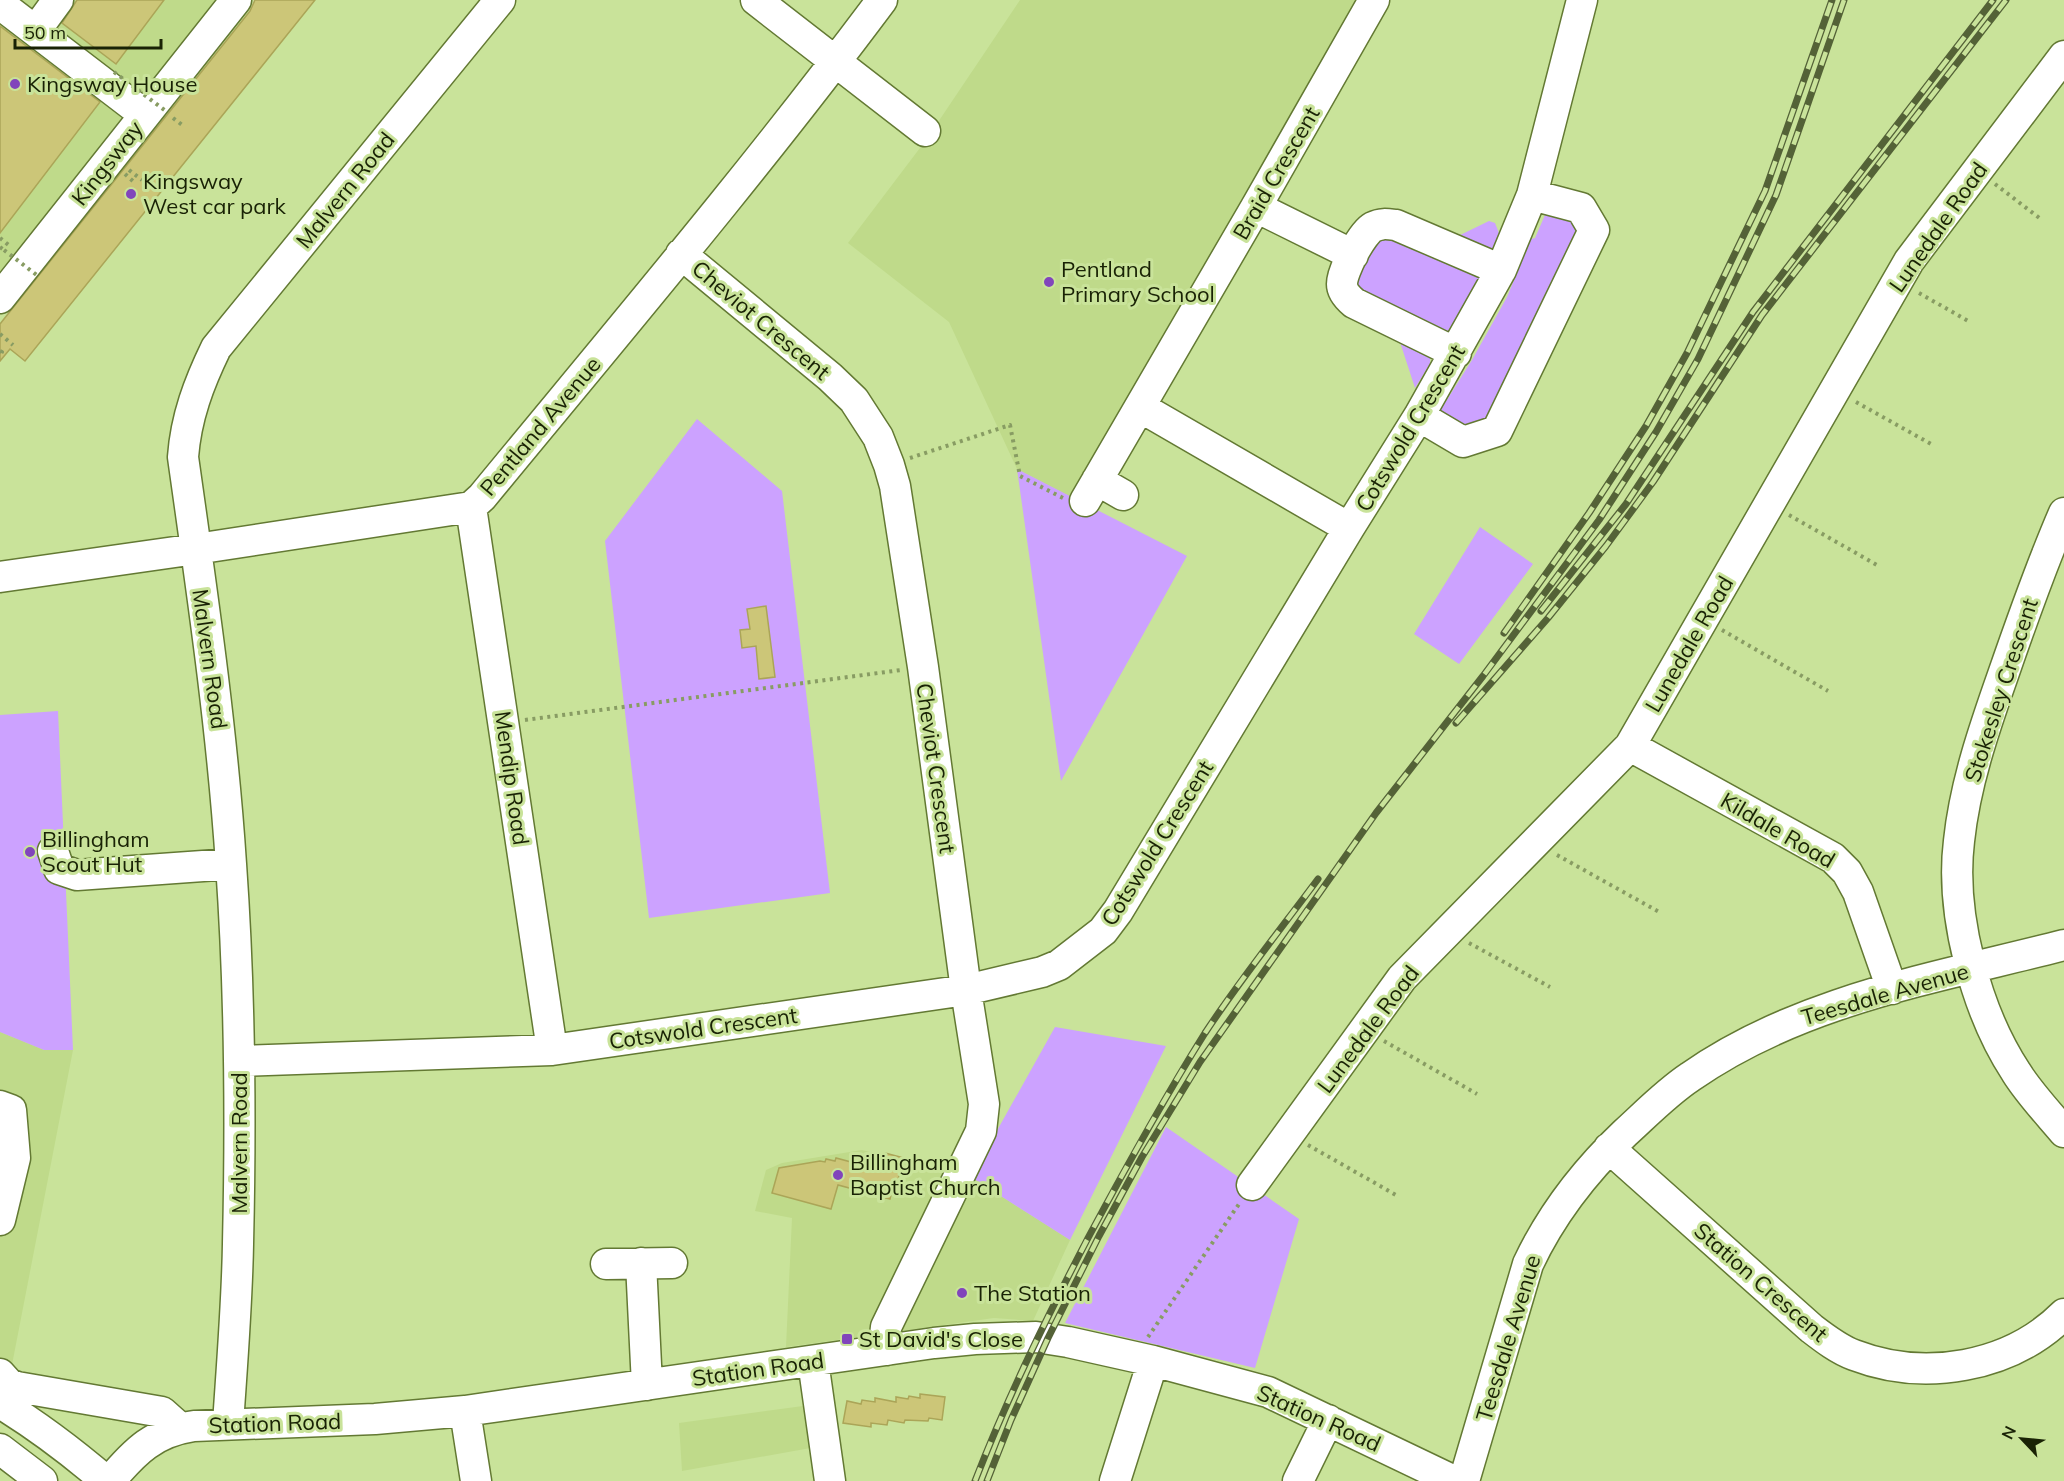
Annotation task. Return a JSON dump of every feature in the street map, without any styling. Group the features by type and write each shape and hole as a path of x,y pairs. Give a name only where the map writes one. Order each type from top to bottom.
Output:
{"street":[{"path":"36,30 58,0"},
{"name":"Kingsway","path":"0,298 156,114 236,0"},
{"name":"Malvern Road","path":"228,1424 238,1246 240,1061 231,864 220,730 183,457 184,434 204,372 216,348 500,0"},
{"path":"756,0 925,131"},
{"name":"Pentland Avenue","path":"0,577 471,507 482,497 681,254 836,62 882,0"},
{"name":"Braid Crescent","path":"1091,490 1257,207 1374,0"},
{"name":"Cotswold Crescent","path":"240,1061 552,1050 966,990 1042,972 1081,949 1103,931 1119,911 1349,528 1419,416 1501,270 1532,195 1582,0"},
{"path":"0,4 156,114"},
{"name":"Lunedale Road","path":"1252,1185 1402,978 1630,746 1909,261 2064,56"},
{"path":"1419,416 1463,442 1497,431 1594,230 1581,208 1532,195"},
{"path":"1257,207 1353,255"},
{"path":"1456,353 1354,303 1342,285 1353,255 1368,230 1384,223 1396,225 1501,270"},
{"name":"Cheviot Crescent","path":"681,254 830,377 854,400 878,437 895,486 923,667 966,990 984,1104 981,1131 886,1327 887,1350"},
{"path":"1140,407 1349,528"},
{"path":"1091,490 1124,495"},
{"name":"Mendip Road","path":"471,507 552,1050"},
{"name":"Stokesley Crescent","path":"2064,513 2043,561 1984,731 1970,782 1958,843 1960,922 1971,969 1994,1035 2016,1073 2064,1132"},
{"name":"Kildale Road","path":"1630,746 1833,858 1847,872 1858,892 1892,989"},
{"path":"53,851 59,869 77,875 231,864"},
{"name":"Teesdale Avenue","path":"1464,1481 1528,1264 1554,1214 1578,1181 1659,1101 1690,1077 1744,1044 1774,1029 1834,1005 2064,945"},
{"path":"0,1106 11,1110 15,1158 0,1220"},
{"name":"Station Crescent","path":"1610,1148 1811,1328 1832,1344 1852,1354 1893,1365 1920,1368 1972,1364 1994,1359 2018,1348 2036,1337 2064,1314"},
{"path":"641,1263 647,1385"},
{"path":"606,1264 672,1263"},
{"name":"Station Road","path":"110,1481 147,1443 158,1436 180,1428 375,1419 465,1412 887,1350 975,1339 1036,1337 1144,1359 1268,1392 1454,1481"},
{"path":"1115,1481 1144,1359"},
{"path":"813,1361 830,1481"},
{"name":"Station Road","path":"0,1374 9,1384 17,1387 162,1412 180,1428"},
{"path":"0,1404 29,1421 106,1481"},
{"path":"465,1412 476,1481"},
{"path":"1301,1480 1328,1420"},
{"path":"29,1421 2,1456 42,1481"}],"path":[{"path":"114,72 156,114 184,127"},
{"path":"124,173 136,184"},
{"path":"1994,183 2042,220"},
{"path":"0,247 38,276"},
{"path":"1913,289 1970,322"},
{"path":"0,334 13,345"},
{"path":"1850,399 1931,444"},
{"path":"889,465 1010,425 1020,476 1075,504 1091,490"},
{"path":"1786,513 1877,565"},
{"path":"1719,628 1828,691"},
{"path":"503,723 923,667"},
{"path":"1551,852 1661,913"},
{"path":"1466,941 1550,987"},
{"path":"1377,1037 1477,1094"},
{"path":"1305,1143 1396,1195"},
{"path":"1144,1359 1252,1185"}],"shaded area":[{"path":"0,0 232,0 0,282"},
{"name":"Pentland Primary School","path":"1020,0 1362,0 1075,499 1017,469 949,322 848,243 926,140"},
{"path":"1548,208 1572,214 1582,236 1490,430 1461,434 1438,414 1472,360 1507,297 1531,239 1535,238"},
{"path":"1489,221 1495,223 1499,233 1494,248 1485,251 1454,238"},
{"path":"1386,232 1482,275 1450,335 1357,296 1354,273"},
{"path":"1399,339 1430,355 1430,364 1415,388"},
{"path":"697,419 782,491 830,893 649,918 605,541"},
{"path":"1017,469 1187,556 1061,781"},
{"path":"1480,527 1533,564 1459,664 1414,634"},
{"path":"58,711 73,1050 44,1050 0,1032 0,715"},
{"path":"1055,1027 1166,1046 1070,1240 971,1177"},
{"path":"0,1032 44,1050 73,1050 10,1375 0,1368"},
{"path":"1166,1127 1299,1219 1255,1368 1065,1323"},
{"path":"862,1150 971,1177 1070,1240 1033,1321 994,1318 786,1347 792,1218 755,1211 766,1170 782,1163"},
{"path":"814,1386 816,1447 682,1471 679,1423 803,1406"}],"building":[{"path":"77,0 164,0 116,64 62,23"},
{"name":"Kingsway West car park","path":"255,0 315,0 25,361 10,349 0,361 0,324 250,11"},
{"path":"0,26 100,102 0,233"},
{"path":"766,606 775,677 759,679 756,646 742,648 740,630 750,629 747,609"},
{"name":"Billingham Baptist Church","path":"885,1153 904,1158 890,1199 838,1185 831,1209 772,1193 779,1168 825,1162 826,1159 835,1161 836,1158 866,1166 869,1155 883,1159"},
{"path":"920,1394 945,1397 942,1420 929,1418 928,1421 905,1420 904,1423 888,1420 887,1425 871,1423 871,1427 843,1423 847,1401 861,1404 862,1400 875,1402 875,1398 896,1402 896,1397 920,1398"}],"railway":[{"path":"1504,633 1589,513 1646,426 1687,353 1765,191 1832,0"},
{"path":"987,1481 1011,1420 1048,1338 1099,1236 1142,1157 1200,1062 1376,813 1483,676 1599,520 1656,432 1698,359 1776,195 1844,0"},
{"path":"1541,611 1626,504 1753,312 1993,0"},
{"path":"1456,723 1548,618 1606,546 1653,482 1762,315 2006,0"},
{"path":"975,1481 1042,1328 1145,1135 1218,1013 1318,879"}],"place":[{"name":"Kingsway House","path":"15,84"},
{"name":"Kingsway West car park","path":"131,194"},
{"name":"Pentland Primary School","path":"1049,282"},
{"name":"Billingham Scout Hut","path":"30,852"},
{"name":"Billingham Baptist Church","path":"838,1175"},
{"name":"The Station","path":"962,1293"},
{"name":"St David's Close","path":"847,1339"}]}
